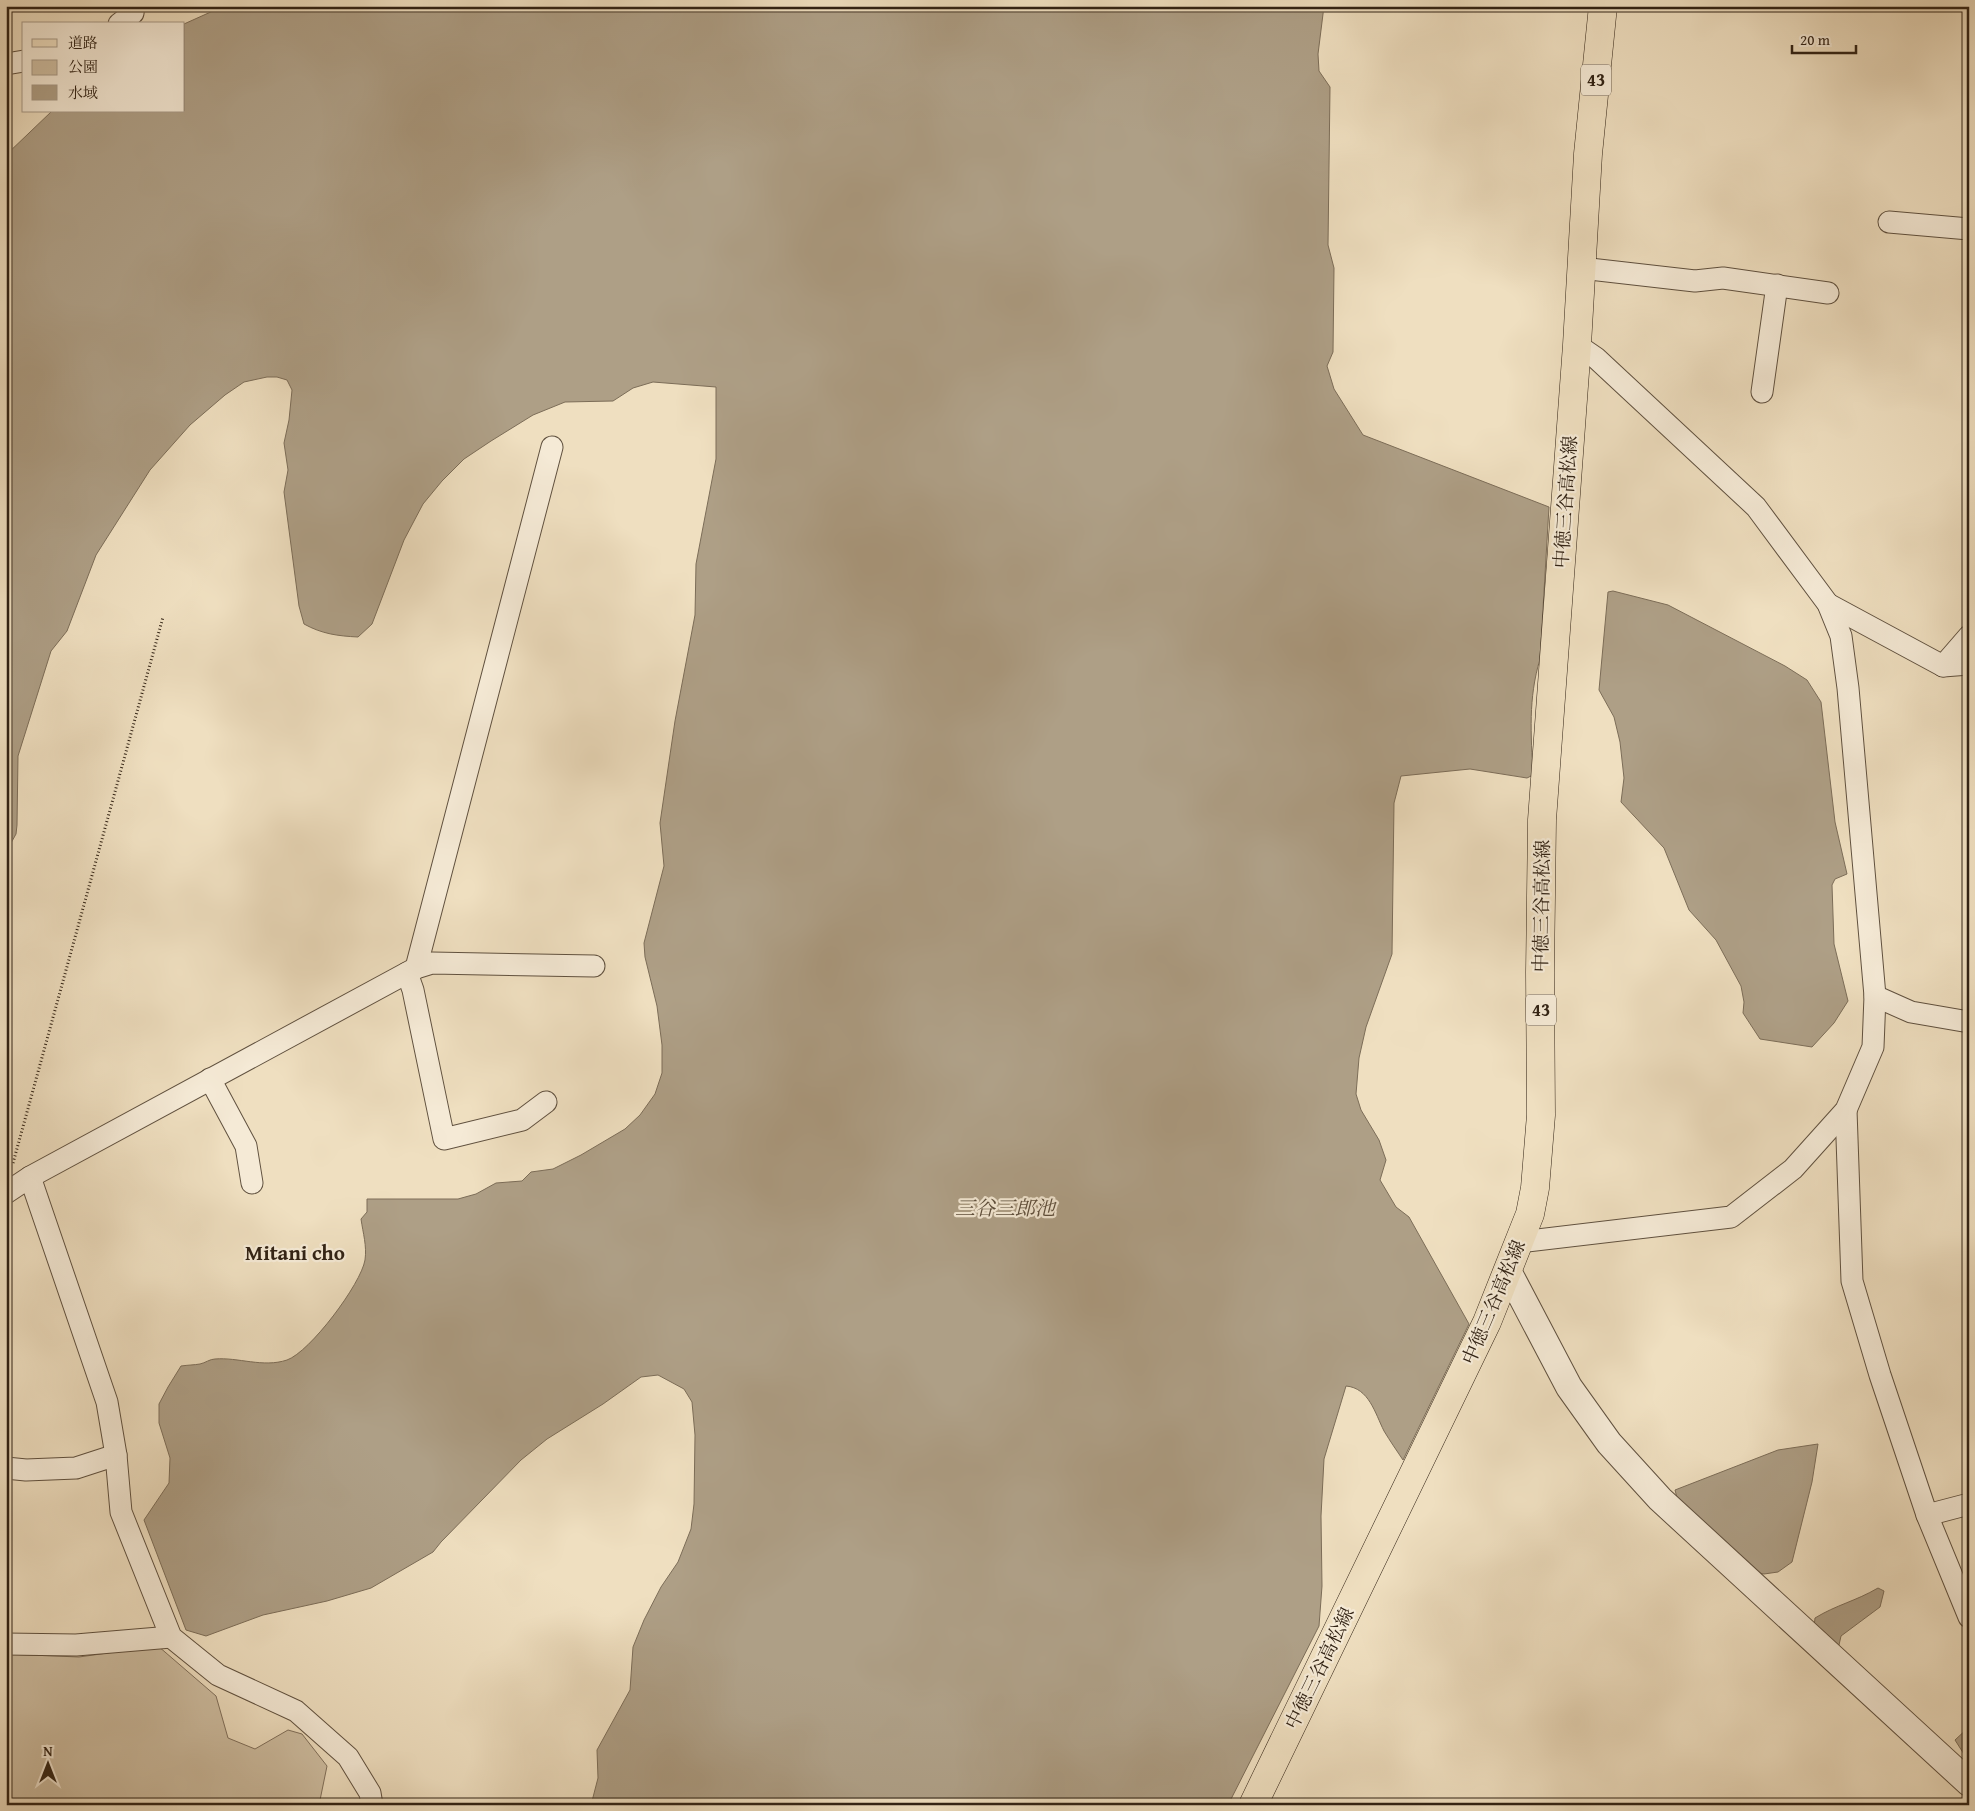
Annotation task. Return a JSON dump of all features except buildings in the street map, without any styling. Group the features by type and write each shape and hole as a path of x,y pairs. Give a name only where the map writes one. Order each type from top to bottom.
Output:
{"main road":[{"name":"中徳三谷高松線","path":"1253,1805 1487,1322 1530,1214 1539,1156 1542,1072 1540,972 1542,820 1577,345 1588,154 1603,6"}],"street":[{"path":"122,22 133,13 134,6"},
{"path":"6,64 22,61"},
{"path":"1889,222 1969,229"},
{"path":"1582,268 1695,281 1723,278 1828,293"},
{"path":"1762,392 1777,285"},
{"path":"1520,1242 1731,1217 1793,1169 1846,1110 1873,1047 1875,996 1848,688 1841,636 1828,604 1756,507 1596,358 1577,345"},
{"path":"546,1102 522,1120 444,1139 413,990 411,971 552,447"},
{"path":"1828,604 1943,666 1969,664"},
{"path":"1943,666 1969,636"},
{"path":"372,1805 370,1793 348,1757 296,1711 218,1675 171,1637 121,1512 116,1455 107,1402 16,1187 411,971 432,963 594,966"},
{"path":"1875,996 1911,1012 1969,1022"},
{"path":"210,1080 246,1146 252,1183"},
{"path":"1846,1110 1852,1281 1880,1375 1927,1515 1969,1617"},
{"path":"1508,1270 1569,1386 1609,1443 1660,1499 1969,1783"},
{"path":"6,1468 26,1470 76,1468 116,1455"},
{"path":"1927,1515 1969,1504"},
{"path":"6,1644 76,1645 171,1637"}],"path":[{"path":"16,1187 12,1168 163,617"}],"green space":[{"path":"158,1646 216,1696 228,1738 255,1749 288,1730 302,1734 327,1766 319,1805 6,1805 6,1654 79,1657"}],"water":[{"name":"三谷三郎池","path":"224,6 1324,6 1318,54 1319,71 1330,87 1328,245 1334,268 1333,352 1327,366 1334,389 1363,435 1549,507 1540,659 1532,702 1533,775 1527,778 1470,769 1401,776 1394,803 1392,954 1366,1027 1359,1058 1356,1094 1361,1110 1379,1140 1386,1160 1380,1180 1396,1207 1409,1217 1469,1324 1403,1460 1384,1431 1366,1396 1354,1388 1346,1386 1324,1459 1321,1516 1322,1586 1319,1626 1228,1805 591,1805 598,1778 597,1750 630,1690 633,1647 661,1587 678,1562 691,1529 694,1504 695,1435 692,1402 684,1389 658,1375 641,1377 603,1404 547,1439 521,1460 433,1552 371,1588 327,1601 263,1615 206,1636 186,1630 144,1520 169,1483 170,1458 159,1423 159,1404 181,1366 200,1364 215,1359 269,1363 287,1360 297,1354 321,1331 333,1316 345,1300 361,1271 366,1250 361,1219 367,1212 367,1199 458,1199 476,1194 496,1183 522,1181 531,1172 553,1169 625,1129 640,1115 655,1094 662,1073 662,1045 657,1006 645,957 644,943 664,866 660,823 675,721 695,615 696,564 716,459 716,387 653,382 633,388 613,401 565,402 533,415 464,459 423,504 404,540 372,624 358,637 324,632 304,624 299,606 284,492 288,470 284,443 289,420 292,390 287,380 277,377 244,382 225,395 190,425 150,470 96,555 67,631 51,651 18,756 16,834 6,852 6,155 51,112 185,112 185,24"},
{"path":"1613,591 1668,605 1785,666 1807,680 1821,702 1835,822 1847,874 1835,879 1832,885 1834,944 1848,1001 1834,1023 1812,1047 1760,1039 1743,1013 1744,1002 1741,986 1716,940 1689,910 1664,848 1621,802 1624,778 1620,742 1614,717 1599,690 1608,592"},
{"path":"1818,1444 1812,1482 1792,1562 1778,1572 1764,1574 1753,1572 1680,1509 1675,1490 1778,1450"},
{"path":"1878,1588 1884,1591 1880,1607 1841,1636 1839,1645 1836,1648 1814,1627 1815,1618"},
{"path":"1969,1727 1969,1762 1955,1740"}],"district":[{"name":"Mitani cho","path":"295,1253"}]}
